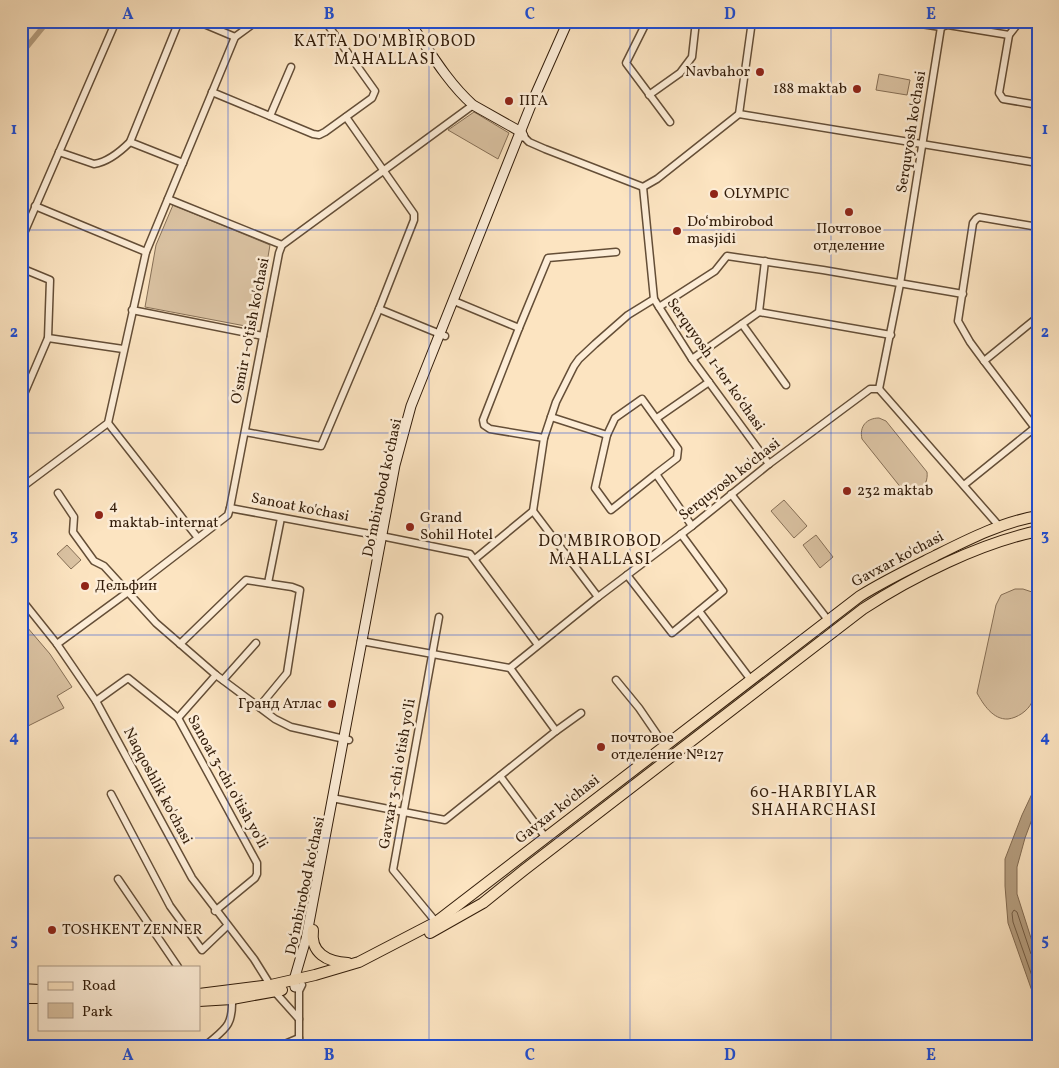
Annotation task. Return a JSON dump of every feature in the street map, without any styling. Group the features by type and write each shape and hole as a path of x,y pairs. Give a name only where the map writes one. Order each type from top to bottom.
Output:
{"main road":[{"path":"409,21 449,78 473,105 524,136"},
{"name":"Doʻmbirobod koʻchasi","path":"524,136 568,21"},
{"name":"Doʻmbirobod koʻchasi","path":"298,984 313,930 364,641 406,436 442,335 573,21"},
{"name":"Gavxar ko'chasi","path":"298,984 359,962 436,922 828,620 877,585 961,543 1000,527 1038,516"},
{"name":"Gavxar ko'chasi","path":"200,994 298,984 370,964 426,935 483,903 863,609 888,593 967,553 999,541 1038,531"},
{"path":"961,543 967,553"},
{"path":"818,628 824,630 825,638"},
{"name":"Doʻmbirobod koʻchasi","path":"298,984 298,966 306,939 335,799"},
{"path":"583,808 591,818"},
{"path":"313,930 313,944 321,954 336,962 359,962"},
{"name":"Gavxar ko'chasi","path":"200,1001 232,999 273,988"},
{"path":"21,989 38,990"},
{"path":"21,998 38,998"}],"street":[{"path":"21,240 116,21"},
{"path":"59,152 98,164 118,153 130,142 179,21"},
{"path":"198,21 235,36"},
{"path":"21,488 108,423 146,252 235,36 257,21"},
{"path":"212,92 316,135 325,132 372,98 375,91 325,21"},
{"path":"647,21 626,63 670,122"},
{"path":"649,95 680,73 692,57 696,21"},
{"path":"524,136 643,187 657,179 739,114 752,21"},
{"path":"901,21 942,24 1009,35"},
{"path":"1020,21 1009,35 999,93 1003,99 1038,105"},
{"name":"Serquyosh ko'chasi","path":"510,668 769,464 870,388 879,389 900,284 942,24"},
{"path":"270,116 291,67"},
{"name":"O'smir 1-o'tish ko'chasi","path":"230,508 282,245 473,105"},
{"path":"739,114 1038,163"},
{"path":"245,432 322,446 414,220 414,214 346,117"},
{"path":"130,142 183,163"},
{"name":"Serquyosh 1-tor koʻchasi","path":"643,187 654,299 708,382 769,464"},
{"path":"168,199 282,245"},
{"path":"35,206 146,252"},
{"path":"964,485 1037,427 984,361 958,321 973,223 979,218 1038,227"},
{"path":"544,438 490,429 483,423 519,328 548,258 616,252"},
{"path":"659,307 715,271 727,256 963,294"},
{"path":"760,312 765,261"},
{"path":"21,268 50,280 48,338 21,401"},
{"path":"538,645 475,559 533,512 544,438 562,390 579,359 628,315 654,299"},
{"path":"456,302 519,328"},
{"path":"379,309 442,335"},
{"path":"132,310 263,336"},
{"path":"692,358 760,312 891,335"},
{"path":"984,361 1038,317"},
{"path":"742,324 786,385"},
{"path":"48,338 123,349"},
{"path":"657,418 708,382"},
{"path":"879,389 1000,527"},
{"path":"642,399 657,418 679,452 677,458 611,510 595,488 607,435 615,418 642,399"},
{"path":"551,417 607,435"},
{"path":"108,423 198,538"},
{"path":"656,474 692,526"},
{"path":"58,493 74,517 74,532 94,561 104,566 156,624 216,675 288,726 346,740"},
{"path":"731,494 828,620"},
{"name":"Sanoat ko'chasi","path":"57,644 228,515 230,508 470,554 475,559"},
{"path":"533,512 598,597"},
{"path":"268,583 281,518"},
{"path":"627,575 672,633 723,591 681,534"},
{"path":"180,644 246,580 300,590 287,672 259,707"},
{"name":"Naqqoshlik ko'chasi","path":"21,599 57,644 96,701 192,878 254,959 273,988 299,1019"},
{"path":"700,611 751,680"},
{"name":"Gavxar 3-chi o'tish yo'li","path":"436,922 393,870 439,617"},
{"path":"364,641 510,668 556,731"},
{"path":"223,680 256,643"},
{"path":"178,718 216,675"},
{"name":"Sanoat 3-chi o'tish yo'li","path":"96,701 128,678 178,718 257,863 255,878 216,911"},
{"path":"616,680 639,708 664,746"},
{"path":"335,799 445,820 581,713"},
{"path":"500,776 546,838"},
{"path":"111,794 170,906 202,950 227,926"},
{"path":"118,879 177,966"},
{"path":"298,984 299,1047"},
{"path":"204,1047 230,1022 232,999"},
{"path":"278,1047 299,1038"}],"green space":[{"path":"879,74 910,80 907,95 876,90"},
{"path":"474,112 509,133 498,159 448,130"},
{"path":"173,205 270,245 256,328 145,307 156,245"},
{"path":"879,418 886,421 927,472 926,482 916,492 902,489 862,439 861,434 865,424 871,419"},
{"path":"784,500 807,526 794,538 771,511"},
{"path":"816,535 833,557 820,568 803,545"},
{"path":"67,545 81,560 71,569 57,554"},
{"path":"958,550 959,552 831,629 829,627 849,610 889,584"},
{"path":"1015,589 1023,589 1038,594 1039,649 1037,679 1032,702 1028,708 1022,714 1003,719 989,710 977,693 996,605 1001,595"},
{"path":"21,620 50,654 72,687 57,696 64,708 28,726 21,721"},
{"path":"817,635 819,638 593,812 591,809"}],"water":[{"path":"1038,781 1038,803 1017,867 1017,894 1038,960 1038,1013 1008,923 1005,859"}],"waterway":[{"path":"21,54 48,21"}],"place":[{"name":"Navbahor","path":"760,72"},
{"name":"188 maktab","path":"857,89"},
{"name":"ПГА","path":"509,101"},
{"name":"OLYMPIC","path":"714,194"},
{"name":"Почтовое отделение","path":"849,212"},
{"name":"Do‘mbirobod masjidi","path":"677,231"},
{"name":"232 maktab","path":"847,491"},
{"name":"4 maktab-internat","path":"99,515"},
{"name":"Grand Sohil Hotel","path":"410,527"},
{"name":"Дельфин","path":"85,586"},
{"name":"Гранд Атлас","path":"332,704"},
{"name":"почтовое отделение №127","path":"601,747"},
{"name":"TOSHKENT ZENNER","path":"52,930"}],"district":[{"name":"KATTA DO'MBIROBOD MAHALLASI","path":"385,51"},
{"name":"DO'MBIROBOD MAHALLASI","path":"600,551"},
{"name":"60-HARBIYLAR SHAHARCHASI","path":"814,802"}]}
